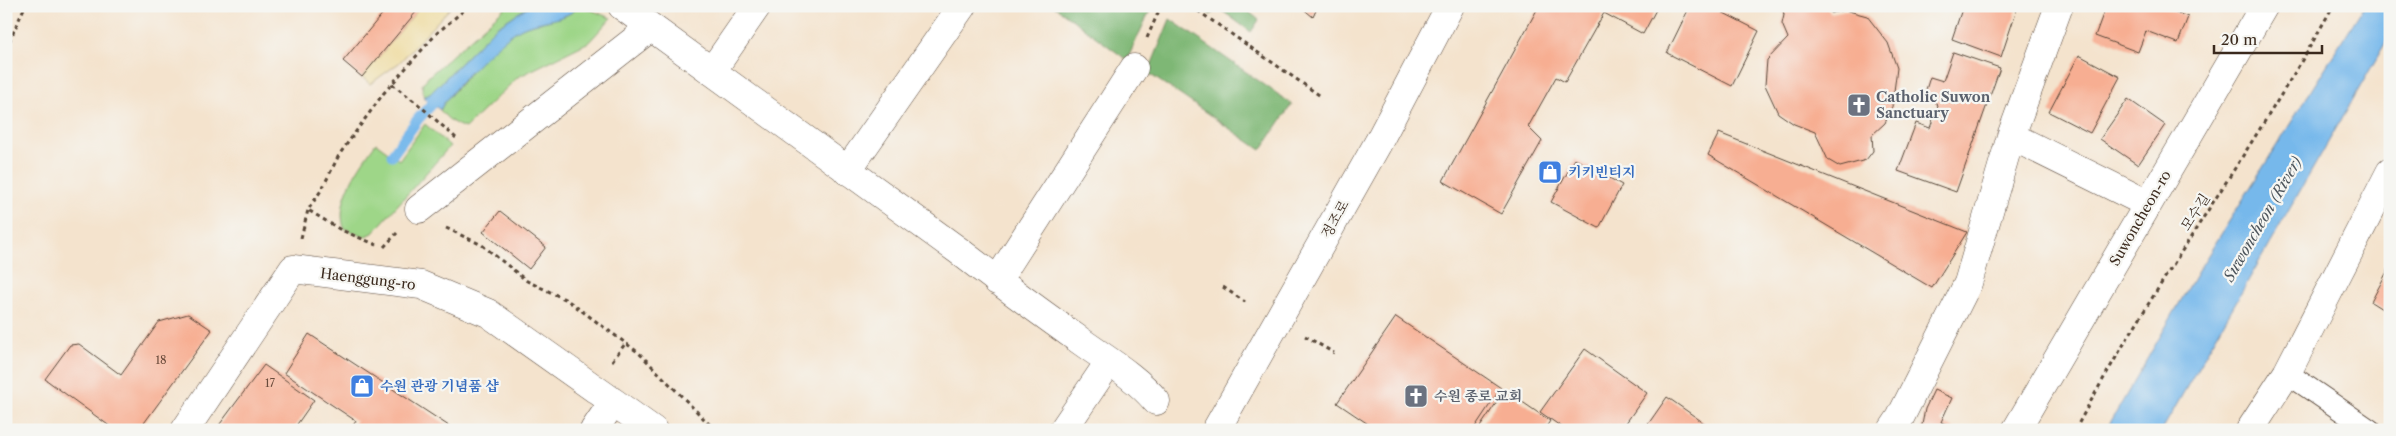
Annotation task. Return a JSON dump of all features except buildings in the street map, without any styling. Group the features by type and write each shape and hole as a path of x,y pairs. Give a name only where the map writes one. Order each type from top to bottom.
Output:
{"street":[{"path":"622,6 847,171 959,250 997,281 1148,391 1156,401"},
{"path":"712,71 757,6"},
{"path":"847,171 962,6"},
{"name":"정조로","path":"1216,430 1378,143 1450,6"},
{"path":"1892,430 1900,418 1968,283 2012,136 2059,6"},
{"name":"Suwoncheon-ro","path":"2016,430 2264,6"},
{"path":"411,218 650,28"},
{"path":"997,281 1134,68"},
{"path":"2012,136 2148,204"},
{"path":"2250,430 2287,373 2390,172"},
{"name":"Haenggung-ro","path":"185,430 293,269 421,285 488,313 653,430"},
{"path":"1062,430 1109,362"},
{"path":"594,430 613,402"}],"lane":[{"path":"2287,373 2370,430"}],"path":[{"path":"6,49 25,6"},
{"path":"411,218 383,248 342,230 308,210 322,190 339,155 392,84 437,33 469,6"},
{"path":"1192,6 1322,97"},
{"name":"모수길","path":"2075,430 2142,313 2294,77 2333,6"},
{"path":"392,84 456,138"},
{"path":"441,226 482,245 527,281 568,300 638,353 716,430"},
{"path":"1223,287 1244,302"},
{"path":"1304,336 1334,353"},
{"path":"608,366 625,344"}],"green space":[{"path":"507,6 529,6 495,28 430,94 424,97 422,84 429,76"},
{"path":"578,6 611,18 589,42 518,77 465,128 451,121 440,110 445,101 480,61 500,42 521,28 567,15"},
{"path":"1054,6 1152,6 1127,60"},
{"path":"1198,6 1242,6 1259,20 1251,32 1217,7 1211,15"},
{"path":"1170,19 1292,104 1261,150 1148,73"},
{"path":"425,124 450,146 373,233 364,237 344,228 342,217 346,194 356,172 376,143 399,160"}],"sand":[{"path":"421,6 452,6 399,63 370,84 362,77"}],"water":[{"path":"529,6 578,6 567,15 529,25 513,33 465,78 440,110 424,97 430,94 495,28"},
{"name":"Suwoncheon (River)","path":"2364,6 2390,6 2390,35 2162,430 2106,430 2198,271"}],"waterway":[{"path":"392,155 418,119 441,94"}],"place":[{"name":"Catholic Suwon Sanctuary","path":"1859,105"},
{"name":"키키빈티지","path":"1550,172"},
{"name":"수원 관광 기념품 샵","path":"362,386"},
{"name":"수원 종로 교회","path":"1416,396"}]}
